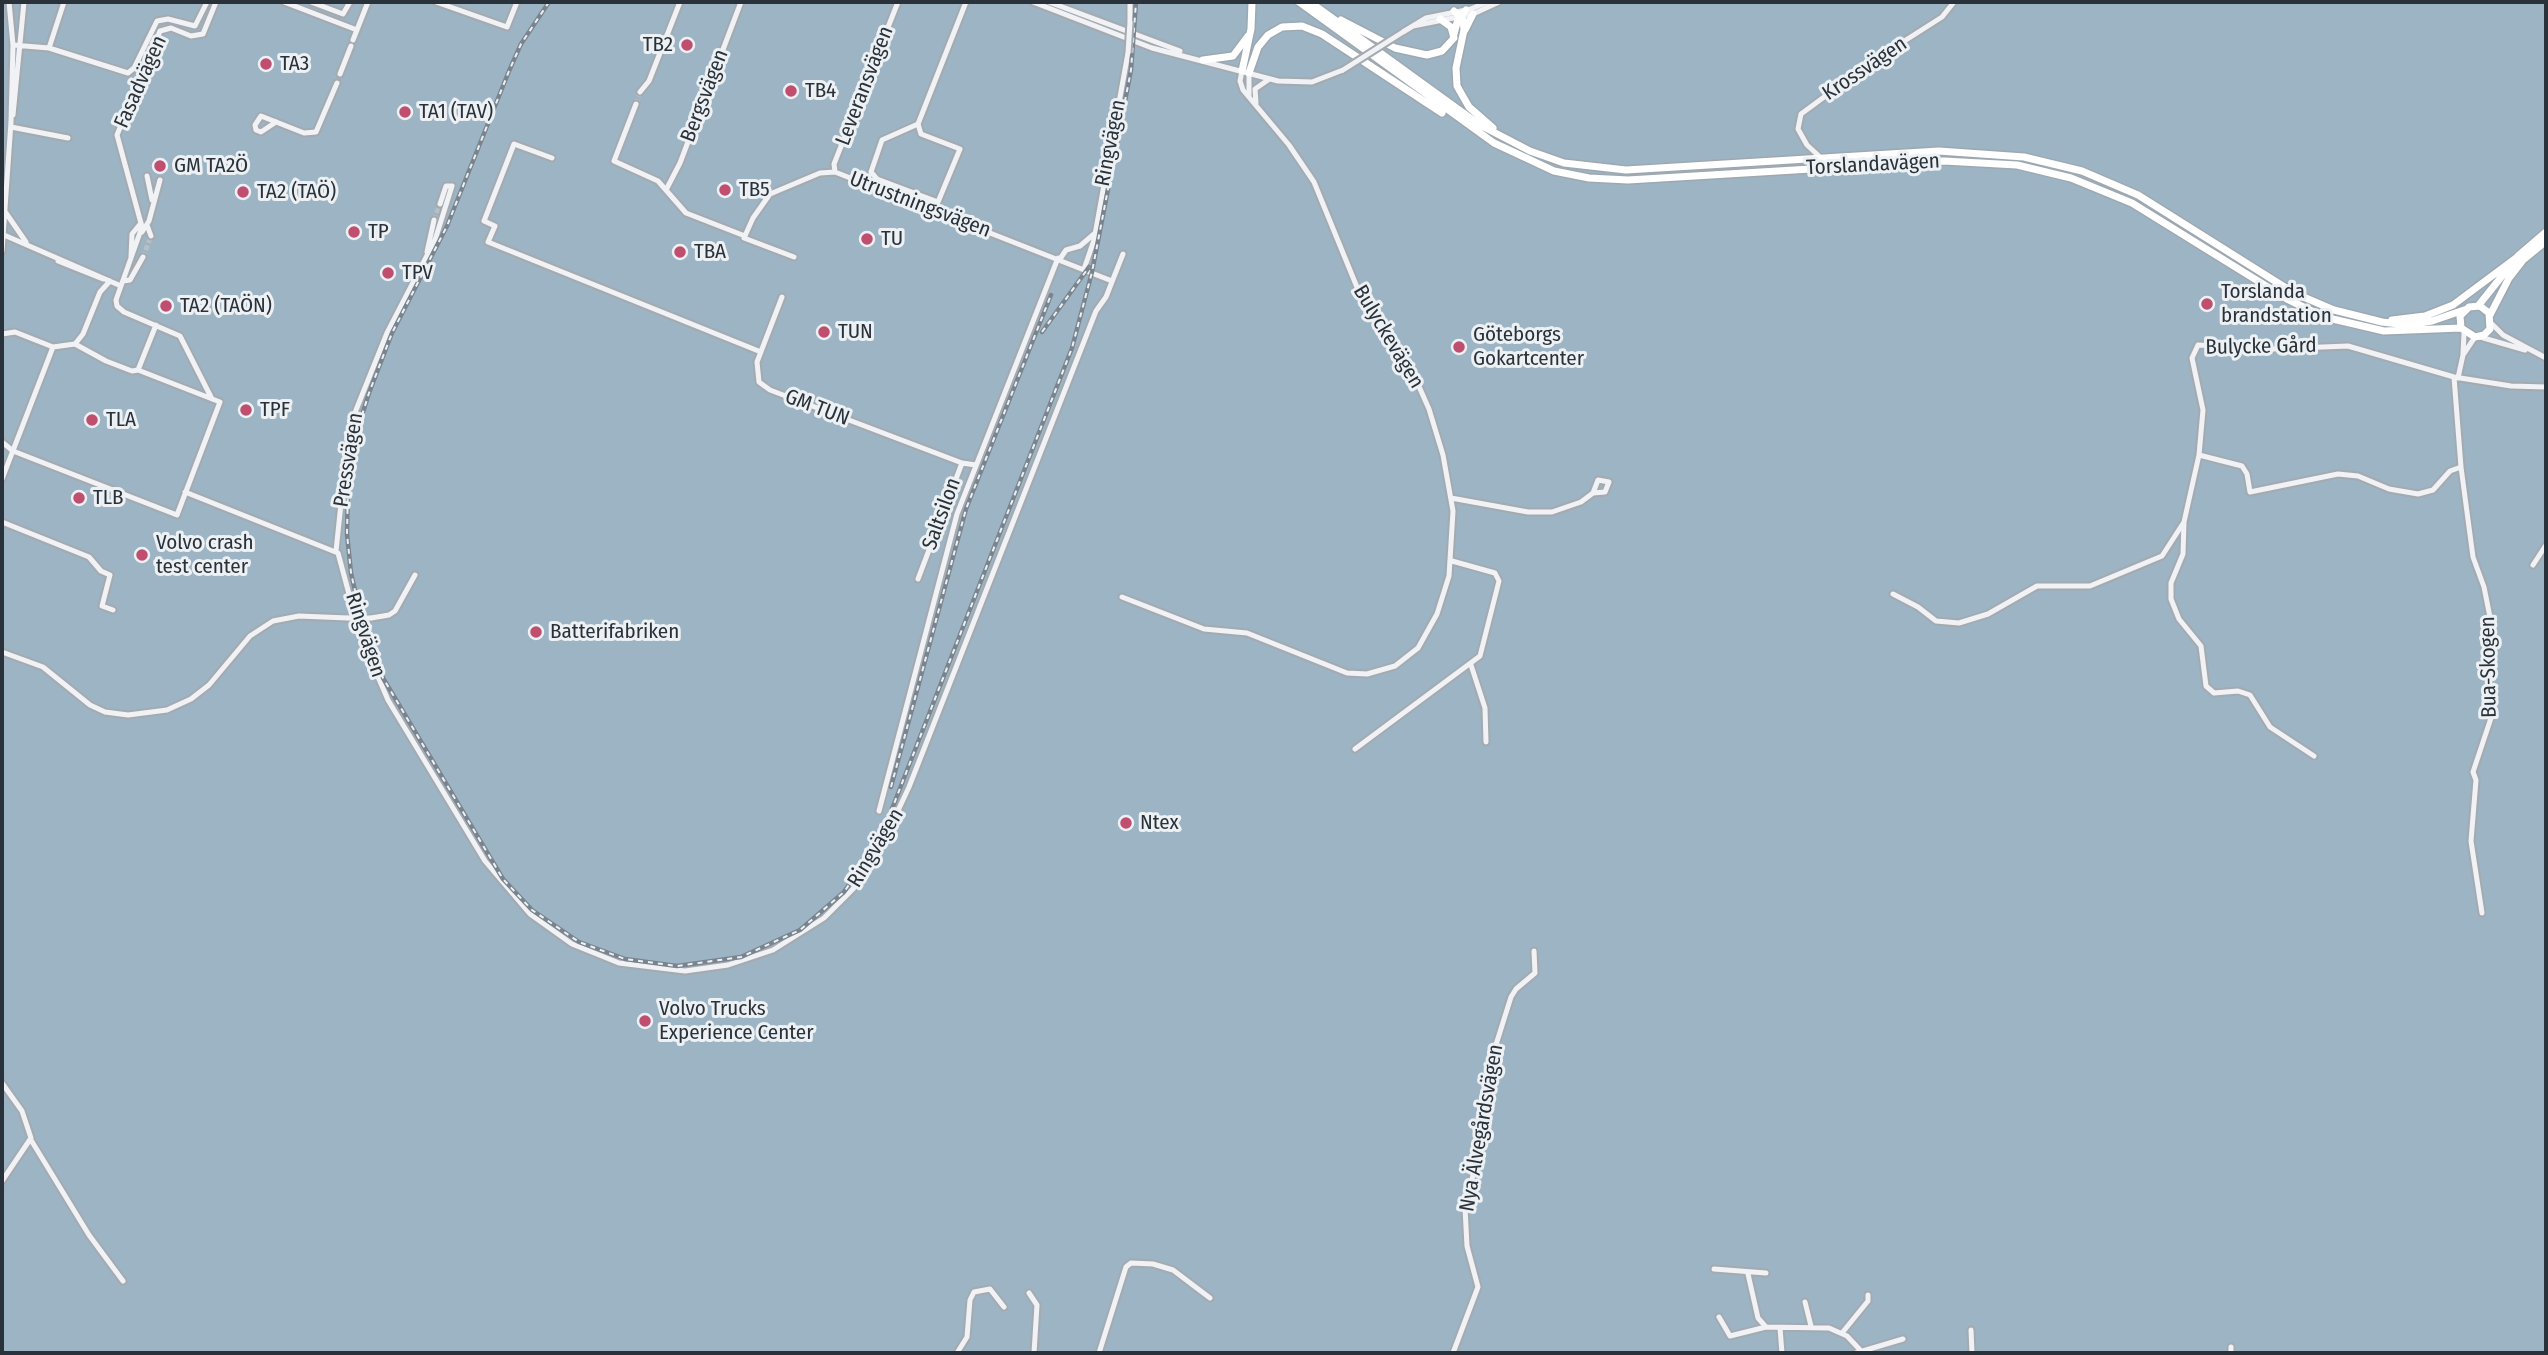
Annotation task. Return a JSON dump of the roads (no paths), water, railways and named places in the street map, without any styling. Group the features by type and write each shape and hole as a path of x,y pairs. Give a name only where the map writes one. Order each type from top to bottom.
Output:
{"main road":[{"path":"1246,72 1252,2"},
{"name":"Torslandavägen","path":"1299,2 1461,121 1518,157 1571,176 1609,180 1944,161 2017,165 2071,178 2132,203 2287,299 2324,317 2384,331 2462,330 2477,337"},
{"name":"Torslandavägen","path":"1310,2 1459,110 1511,142 1557,161 1601,170 1972,151 2024,156 2062,165 2138,195 2308,300 2344,314 2417,324 2478,306 2491,319"},
{"path":"1317,2 1349,25 1413,54 1427,55 1442,51 1452,42 1463,13"},
{"path":"1463,13 1464,30 1456,68 1457,86 1475,112 1511,142"},
{"path":"1463,13 1464,30"},
{"path":"1440,19 1448,24 1454,34"},
{"path":"1246,72 1268,34 1288,26 1308,27 1476,135 1518,157"},
{"path":"1203,60 1233,56 1251,29"},
{"path":"2478,306 2516,258 2546,232"},
{"path":"2477,337 2488,331 2508,278 2546,241"},
{"name":"Torslandavägen","path":"2374,320 2423,317 2469,296 2516,258"},
{"path":"2462,330 2460,318 2465,310"}],"street":[{"path":"2,251 21,2"},
{"path":"49,48 64,2"},
{"path":"16,45 49,48 128,73 134,68 157,21 168,19 195,26 207,2"},
{"name":"Fasadvägen","path":"144,224 118,146 119,125 160,31 171,28 191,36 203,34 216,2"},
{"path":"284,2 357,30"},
{"path":"311,2 343,14 348,10 350,2"},
{"path":"340,74 368,2"},
{"path":"436,2 508,27 517,2"},
{"path":"640,92 649,80 680,2"},
{"name":"Bergsvägen","path":"666,190 680,163 741,2"},
{"name":"Leveransvägen","path":"835,172 834,164 898,2"},
{"path":"918,124 882,140 871,172 877,179 938,202 960,149 921,134 918,124 965,2"},
{"path":"1033,2 1152,48 1271,79 1312,82 1343,70 1426,18 1463,13 1487,2"},
{"path":"1049,2 1203,60"},
{"name":"Ringvägen","path":"1081,267 1094,234 1128,53 1130,2"},
{"path":"1413,26 1499,2"},
{"name":"Krossvägen","path":"1807,145 1797,126 1804,111 1873,61 1942,17 1954,2"},
{"path":"9,3 16,45"},
{"path":"1246,72 1247,89 1254,102"},
{"path":"1254,102 1257,86 1271,79"},
{"path":"276,122 304,133 316,132 337,83"},
{"name":"Bulyckevägen","path":"1122,597 1204,629 1247,633 1347,673 1367,674 1395,666 1411,655 1422,642 1443,598 1452,561 1451,498 1439,441 1417,382 1361,297 1330,215 1309,174 1254,102"},
{"path":"636,104 614,161 657,181 686,213 794,257"},
{"path":"11,125 68,138"},
{"path":"552,158 514,144 484,221 495,226 488,242 761,352"},
{"path":"1807,145 1823,158"},
{"path":"1799,160 1806,153 1807,145"},
{"name":"Utrustningsvägen","path":"745,237 764,198 820,173 835,172 1081,267"},
{"path":"147,176 152,200"},
{"path":"160,180 122,283 117,306 124,312 180,336 212,399"},
{"path":"427,256 450,200 453,188 449,185 440,204"},
{"path":"6,213 28,244"},
{"path":"427,256 434,220"},
{"path":"144,224 150,236"},
{"path":"131,261 132,234 144,224"},
{"path":"879,811 957,514 1059,259 1066,250 1080,246 1094,234"},
{"path":"4,236 28,244 82,273 122,283 130,280 143,257"},
{"name":"Ringvägen","path":"337,551 343,559 362,640 388,700 485,862 523,908 548,929 579,947 635,966 685,971 721,967 759,956 791,941 830,913 863,876 887,836 909,788 1096,310 1123,254"},
{"name":"Pressvägen","path":"337,551 346,456 356,410 387,332 427,256"},
{"path":"1081,267 1112,281"},
{"path":"75,344 83,334 100,292 110,281"},
{"name":"GM TUN","path":"782,296 755,371 759,382 765,387 962,463"},
{"name":"Torslandavägen","path":"2491,319 2504,335 2546,358"},
{"path":"138,370 156,325"},
{"path":"2462,330 2463,355 2456,377 2511,386 2546,387"},
{"path":"2,334 15,332 53,347 75,344 106,361 132,371 138,370 220,402 177,515 13,451 2,442"},
{"path":"2463,355 2477,337"},
{"name":"Torslandavägen","path":"2477,337 2534,352"},
{"name":"Bulycke Gård","path":"2314,756 2274,730 2250,695 2238,691 2214,693 2206,686 2201,646 2179,619 2171,598 2171,583 2183,554 2184,522 2199,455 2203,410 2192,358 2198,345 2272,349 2348,346 2456,377"},
{"path":"2,479 53,347"},
{"name":"Bua-Skogen","path":"2456,377 2461,467 2473,556 2484,587 2493,632 2488,664 2491,718 2473,772 2476,780 2471,841 2482,913"},
{"path":"2199,455 2242,466 2247,474 2250,492 2338,474 2358,476 2389,489 2418,494 2433,490 2450,471 2461,467"},
{"name":"Saltsilon","path":"918,579 962,463 976,466"},
{"path":"185,492 337,551"},
{"path":"1451,498 1528,512 1552,512 1581,502 1593,493"},
{"path":"2,522 89,557 110,575 102,606 113,610"},
{"name":"Bulycke Gård","path":"1893,594 1936,621 1950,624 1968,621 2037,586 2090,586 2129,568 2157,559 2165,552 2184,522"},
{"path":"2533,565 2546,544"},
{"path":"1355,749 1471,666 1480,656 1499,581 1495,572 1452,561"},
{"path":"2,652 43,667 90,705 105,712 128,715 167,710 191,699 209,685 250,636 273,621 299,616 371,618 389,615 395,611 415,575"},
{"path":"1471,666 1485,708 1486,742"},
{"name":"Nya Älvegårdsvägen","path":"1453,1353 1478,1287 1467,1246 1465,1208 1481,1142 1483,1112 1494,1051 1511,997 1516,989 1535,973 1534,951"},
{"path":"2,1083 22,1111 31,1140 89,1235 123,1281"},
{"path":"2,1181 31,1140"},
{"path":"1099,1353 1124,1272 1131,1264 1153,1264 1173,1270 1210,1298"},
{"path":"1714,1269 1748,1274 1766,1273"},
{"path":"1748,1274 1758,1318 1766,1327"},
{"path":"957,1353 967,1337 970,1300 974,1292 990,1289 1004,1307"},
{"path":"1029,1293 1037,1305 1034,1353"},
{"path":"1842,1333 1868,1301 1868,1295"},
{"path":"1805,1302 1811,1326"},
{"path":"1719,1317 1730,1336 1766,1327 1811,1326 1842,1333 1860,1353 1903,1339"},
{"path":"1780,1328 1782,1353"},
{"path":"1971,1330 1972,1353"}],"water":[{"path":"2,2 2546,2 2546,1353 2,1353"}],"tunnel":[{"path":"636,104 640,92"},
{"path":"434,220 440,204"},
{"path":"143,257 151,236"}],"railway":[{"path":"549,2 521,44 447,226 392,333 369,393 358,428 348,483 347,534 351,573 363,626 383,678 503,879 532,910 579,942 625,959 677,966 741,957 800,930 844,892 881,837 1072,348 1092,272 1131,70 1136,2"},
{"path":"1042,332 1089,267"},
{"path":"891,787 966,509 1051,295"}],"place":[{"name":"TB2","path":"687,45"},
{"name":"TA3","path":"266,64"},
{"name":"TB4","path":"791,91"},
{"name":"TA1 (TAV)","path":"405,112"},
{"name":"GM TA2Ö","path":"160,166"},
{"name":"TB5","path":"725,190"},
{"name":"TA2 (TAÖ)","path":"243,192"},
{"name":"TP","path":"354,232"},
{"name":"TU","path":"867,239"},
{"name":"TBA","path":"680,252"},
{"name":"TPV","path":"388,273"},
{"name":"Torslanda brandstation","path":"2207,304"},
{"name":"TA2 (TAÖN)","path":"166,306"},
{"name":"TUN","path":"824,332"},
{"name":"Göteborgs Gokartcenter","path":"1459,347"},
{"name":"TPF","path":"246,410"},
{"name":"TLA","path":"92,420"},
{"name":"TLB","path":"79,498"},
{"name":"Volvo crash test center","path":"142,555"},
{"name":"Batterifabriken","path":"536,632"},
{"name":"Ntex","path":"1126,823"},
{"name":"Volvo Trucks Experience Center","path":"645,1021"}]}
